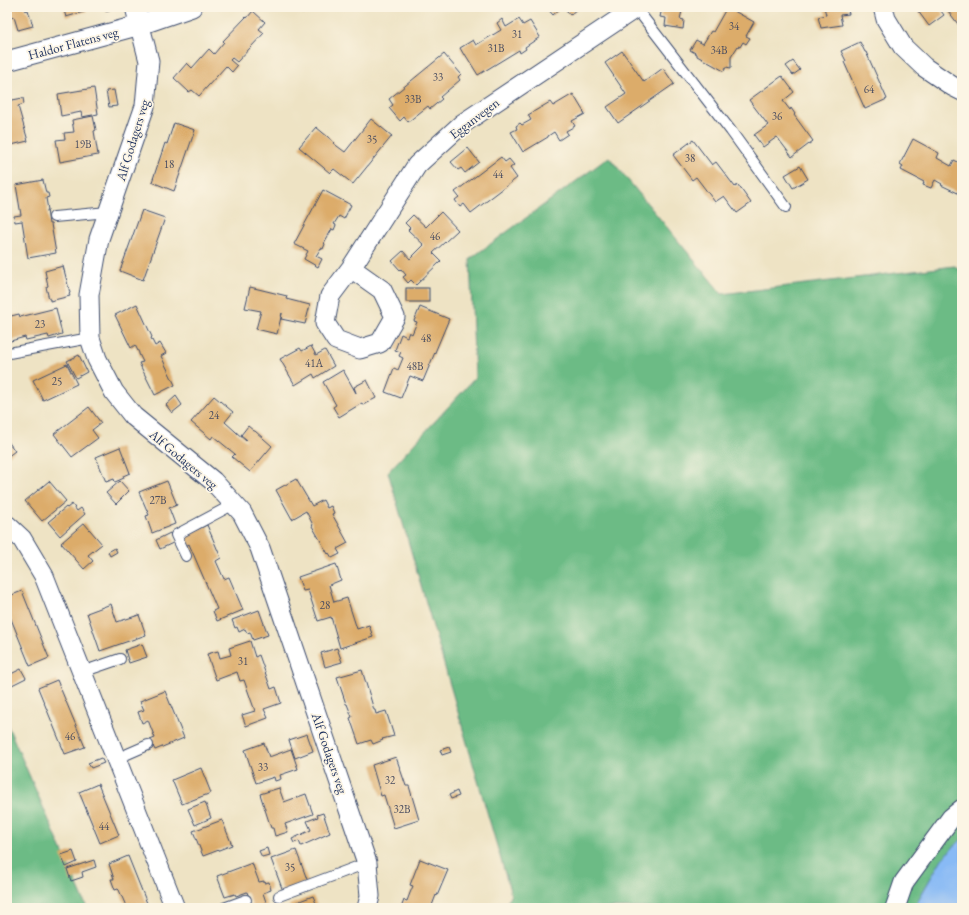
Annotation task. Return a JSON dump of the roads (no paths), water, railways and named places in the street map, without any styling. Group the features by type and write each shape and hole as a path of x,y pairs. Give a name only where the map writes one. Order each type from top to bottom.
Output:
{"street":[{"name":"Haldor Flatens veg","path":"7,60 137,16 192,7"},
{"path":"882,7 886,19 903,47 924,67 962,91"},
{"name":"Egganvegen","path":"350,268 418,165 462,124 637,8"},
{"name":"Alf Godagers veg","path":"137,16 149,61 145,106 99,239 89,295 90,338 97,359 114,392 133,416 213,482 242,513 260,548 368,863 370,896 367,908"},
{"path":"7,525 22,539 44,576 175,908"},
{"path":"895,908 904,882 951,818 962,809"}],"lane":[{"name":"Egganvegen","path":"637,8 786,207"},
{"path":"54,217 108,212"},
{"path":"9,353 90,338"},
{"path":"186,556 176,534 234,504"},
{"path":"82,672 120,659"},
{"path":"116,759 148,745"},
{"path":"279,896 368,863"},
{"path":"224,908 246,900"}],"water":[{"path":"962,839 962,908 915,908 942,859"}]}
